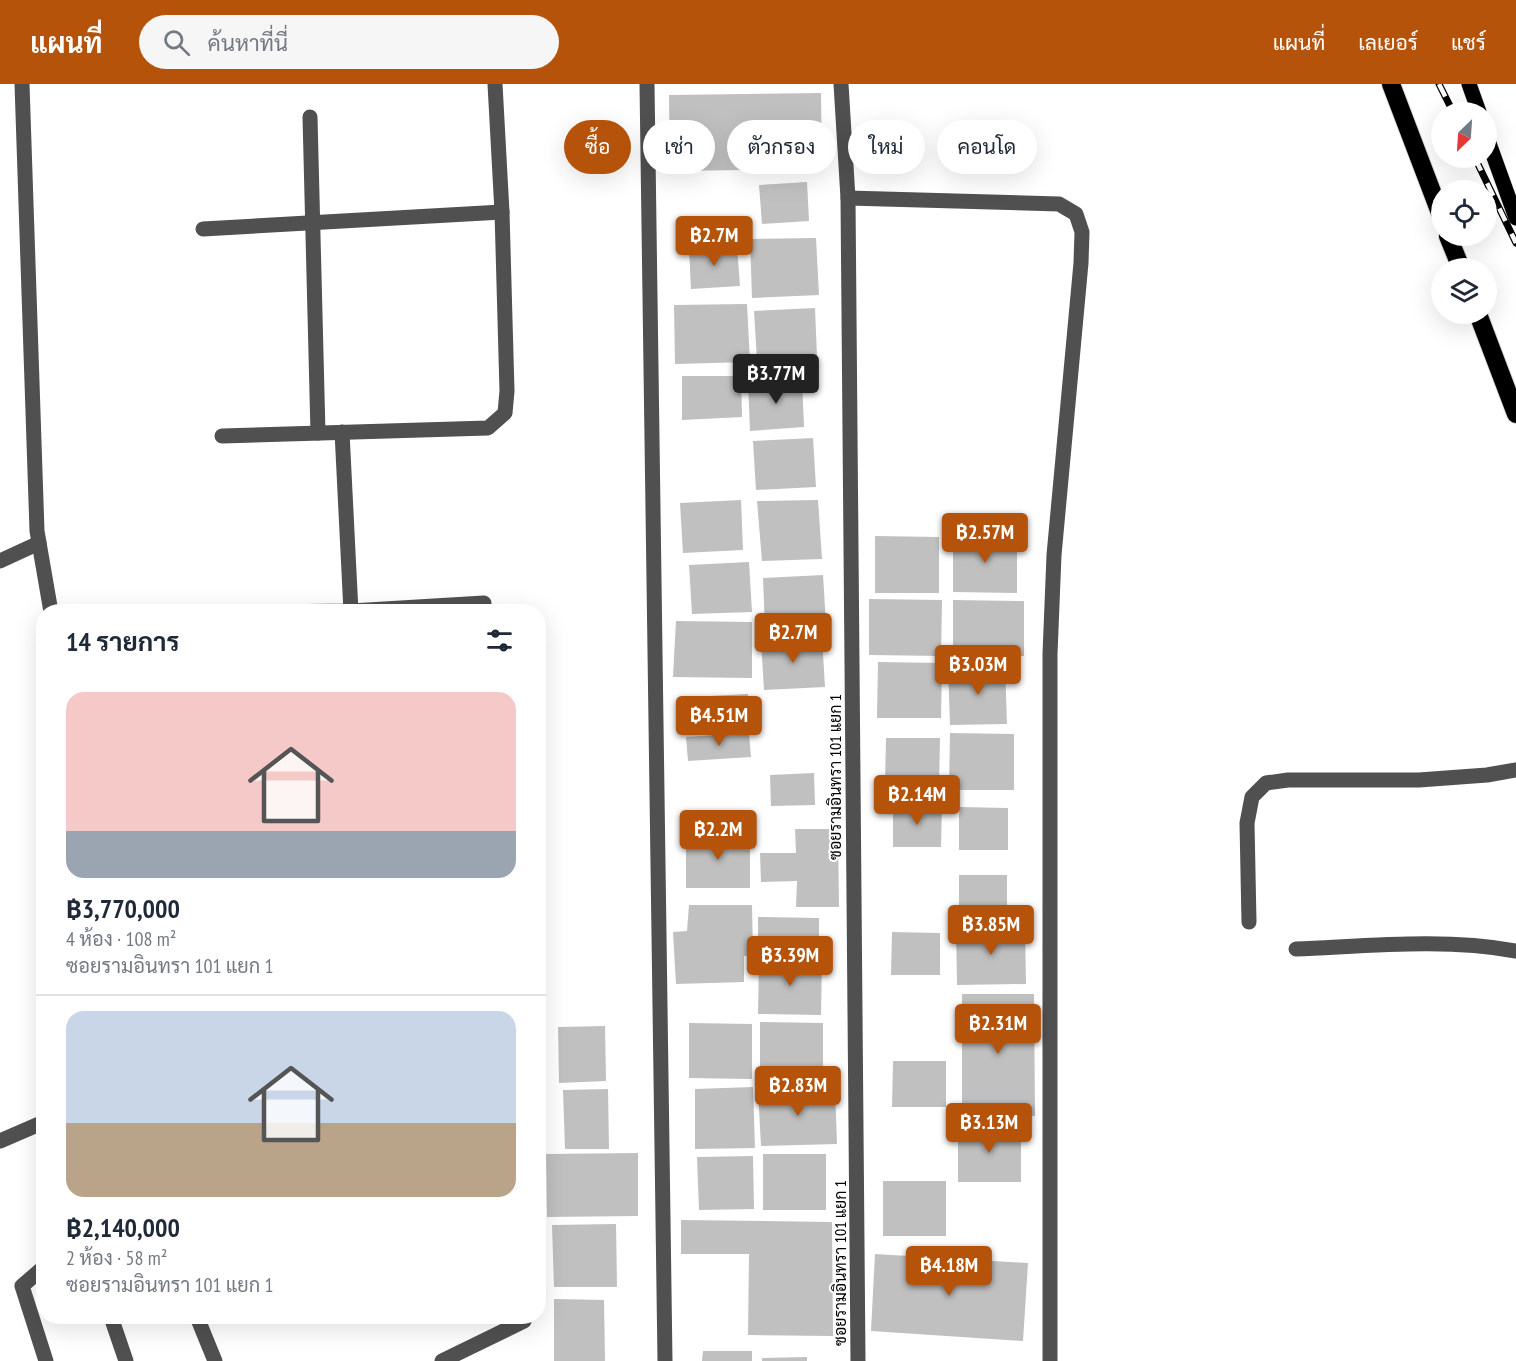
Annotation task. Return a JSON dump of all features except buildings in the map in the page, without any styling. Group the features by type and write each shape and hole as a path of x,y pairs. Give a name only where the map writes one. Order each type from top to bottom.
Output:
{"highway":[{"path":"1391,84 1431,189"},
{"path":"1482,324 1516,414"}],"main road":[{"path":"1469,84 1475,102"},
{"path":"1497,165 1516,218"}],"street":[{"path":"22,84 36,507 39,543 50,604"},
{"path":"222,436 488,428 505,413 507,392 502,212 495,84"},
{"path":"647,84 665,1361"},
{"name":"ซอยรามอินทรา 101 แยก 1","path":"841,84 848,198 858,1361"},
{"path":"310,117 318,433"},
{"path":"848,198 1059,204 1076,214 1082,232 1054,555 1050,654 1050,1361"},
{"path":"203,229 502,212"},
{"path":"342,432 351,604"},
{"path":"0,561 39,543"},
{"path":"467,604 484,603"},
{"path":"1249,922 1247,823 1252,797 1266,783 1288,780 1419,780 1487,776 1516,771"},
{"path":"1296,949 1428,944 1492,946 1516,951"},
{"path":"0,1142 36,1126"},
{"path":"36,1274 22,1286 46,1361"},
{"path":"113,1324 126,1361"},
{"path":"200,1324 214,1361"},
{"path":"442,1361 518,1324"}],"railway":[{"path":"1439,84 1448,102"},
{"path":"1480,168 1516,243"}]}
